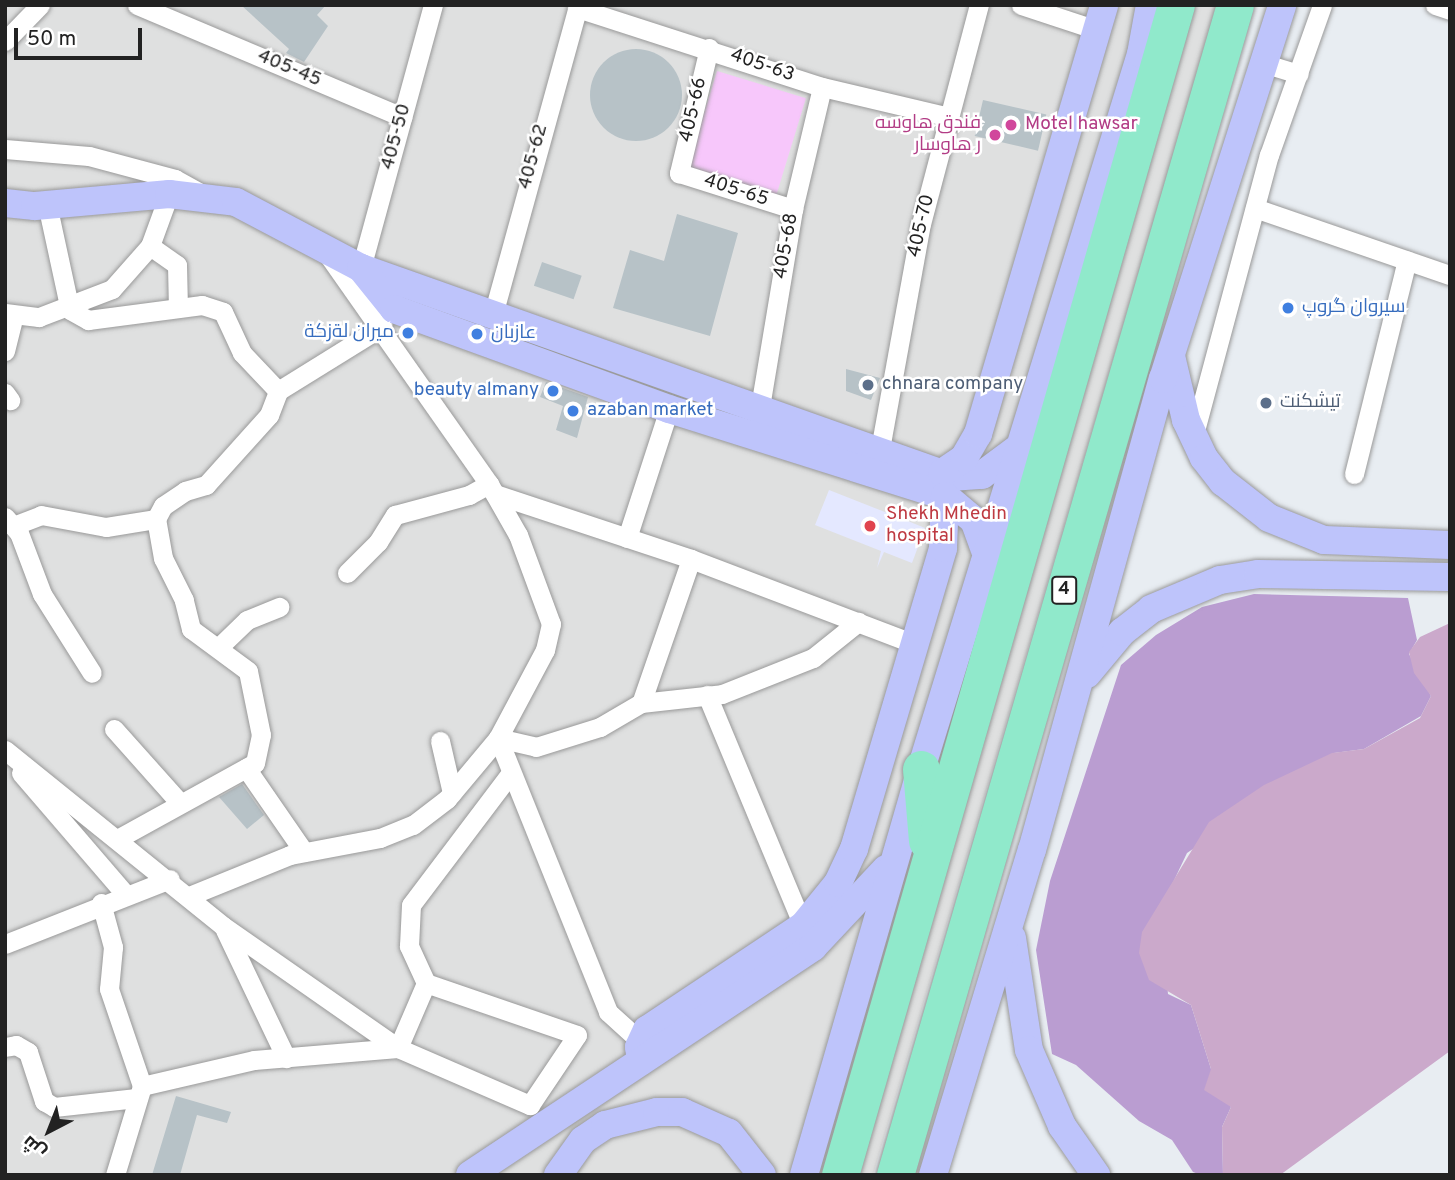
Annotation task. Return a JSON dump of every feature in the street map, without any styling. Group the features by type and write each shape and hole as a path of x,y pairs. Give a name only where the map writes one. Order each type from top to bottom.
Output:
{"highway":[{"name":"4","path":"895,1175 1235,5"},
{"path":"1141,54 1166,8"},
{"path":"840,1175 912,862 1166,8"},
{"path":"912,862 921,769"}],"main road":[{"path":"933,1175 1011,918 1171,356 1266,64 1282,5"},
{"path":"641,1051 652,1026 803,926 847,866 946,535 943,485 978,434 1101,18"},
{"path":"921,769 1141,54"},
{"path":"5,203 47,204 169,194 236,202 360,268 494,311 880,449 943,485 974,520 987,556"},
{"path":"360,268 394,309 669,409 943,485 982,475 1021,446"},
{"path":"1171,356 1193,438 1244,502 1281,524 1324,540 1450,545"},
{"path":"1076,691 1104,650 1151,609 1196,587 1258,574 1450,577"},
{"path":"470,1175 641,1051 813,947 912,862"},
{"path":"804,1175 912,862"},
{"path":"1011,918 1019,1010 1029,1050 1062,1126 1096,1175"},
{"path":"558,1175 583,1140 605,1125 657,1112 682,1112 729,1133 762,1175"}],"street":[{"path":"5,41 40,5"},
{"name":"405-45","path":"137,5 402,117"},
{"name":"405-50","path":"360,268 433,5"},
{"name":"405-70","path":"880,449 921,224 979,5"},
{"path":"1021,5 1101,18"},
{"path":"1193,438 1255,208 1322,5"},
{"path":"1435,5 1450,10"},
{"name":"405-63","path":"578,7 822,87 949,117"},
{"name":"405-62","path":"494,311 578,7"},
{"name":"405-66","path":"679,173 709,48"},
{"path":"1266,64 1298,74"},
{"name":"405-68","path":"760,407 793,209 822,87"},
{"path":"5,149 89,156 144,168 210,199"},
{"name":"405-65","path":"679,173 793,209"},
{"path":"5,351 10,314 39,317 70,310 112,289 150,246 169,194"},
{"path":"47,204 70,310 88,320 202,305 223,312 242,353 278,391"},
{"path":"1255,208 1450,275"},
{"path":"150,246 177,265 178,308"},
{"path":"189,896 304,852 380,838 413,825 452,793 498,738 545,650 551,624 518,534 492,489 383,326 325,251"},
{"path":"1354,474 1407,260"},
{"path":"92,673 42,594 11,530 41,515 106,527 156,519 185,491 206,485 269,415 278,391 383,326"},
{"path":"627,538 669,409"},
{"path":"347,573 379,542 395,515 492,489 691,559 915,644"},
{"path":"120,838 255,763 261,735 248,671 219,647 191,629 184,600 163,558 156,519"},
{"path":"640,703 691,559"},
{"path":"219,647 247,620 280,607"},
{"path":"498,738 536,747 600,727 640,703 707,695 773,677 813,658 858,622"},
{"path":"707,695 803,926"},
{"path":"114,729 180,803"},
{"path":"498,738 608,1012 641,1051"},
{"path":"440,741 452,793"},
{"path":"5,753 120,838 223,926 398,1048 530,1105 577,1035 426,983 417,972 409,946 411,905 511,773"},
{"path":"5,753 125,894"},
{"path":"246,768 304,852"},
{"path":"5,944 101,903 170,878"},
{"path":"101,903 113,947 109,989 140,1092 115,1175"},
{"path":"223,926 286,1058"},
{"path":"398,1048 426,983"},
{"path":"5,1048 16,1045 28,1052 44,1101 54,1107 140,1092 286,1058 398,1048"}],"shaded area":[{"path":"5,5 1217,5 873,1175 5,1175"},
{"path":"717,71 806,98 776,196 687,169"},
{"name":"Shekh Mhedin hospital","path":"829,490 895,516 903,501 898,517 925,528 912,563 884,552 877,568 881,551 815,525"},
{"path":"1254,594 1408,598 1417,640 1409,654 1431,696 1421,716 1364,749 1334,753 1187,853 1160,910 1168,994 1191,1005 1211,1069 1231,1107 1222,1127 1223,1175 1201,1175 1193,1172 1172,1140 1139,1121 1076,1065 1052,1054 1036,950 1050,881 1121,665 1156,635 1202,607"},
{"path":"1450,623 1450,1051 1280,1175 1223,1175 1222,1127 1231,1107 1204,1090 1211,1069 1191,1005 1149,980 1139,953 1142,932 1209,822 1264,785 1332,753 1364,749 1420,718 1431,696 1414,673 1409,652 1420,637"}],"building":[{"path":"241,5 326,5 317,15 328,26 304,62 286,53 289,49"},
{"path":"636,49 662,57 674,69 682,95 674,121 662,133 636,141 610,133 598,121 590,95 598,69 610,57"},
{"name":"Motel hawsar","path":"983,100 1046,115 1038,151 975,136"},
{"path":"677,214 738,233 710,336 613,308 630,250 664,261"},
{"path":"542,262 582,276 574,299 534,286"},
{"name":"chnara company","path":"846,369 880,378 871,400 846,391"},
{"name":"azaban market","path":"546,382 588,397 577,438 556,430 563,406 540,397"},
{"path":"242,784 264,815 247,829 219,797"},
{"path":"176,1096 231,1112 227,1123 197,1115 180,1175 152,1175"}],"place":[{"name":"Motel hawsar","path":"1011,125"},
{"name":"فندق هاوسه ر هاوسار","path":"995,135"},
{"name":"سیروان گروپ","path":"1288,308"},
{"name":"ميران لةزكة","path":"408,333"},
{"name":"عازبان","path":"477,334"},
{"name":"chnara company","path":"868,385"},
{"name":"beauty almany","path":"553,391"},
{"name":"تيشكنت","path":"1266,403"},
{"name":"azaban market","path":"573,411"},
{"name":"Shekh Mhedin hospital","path":"870,526"}]}
